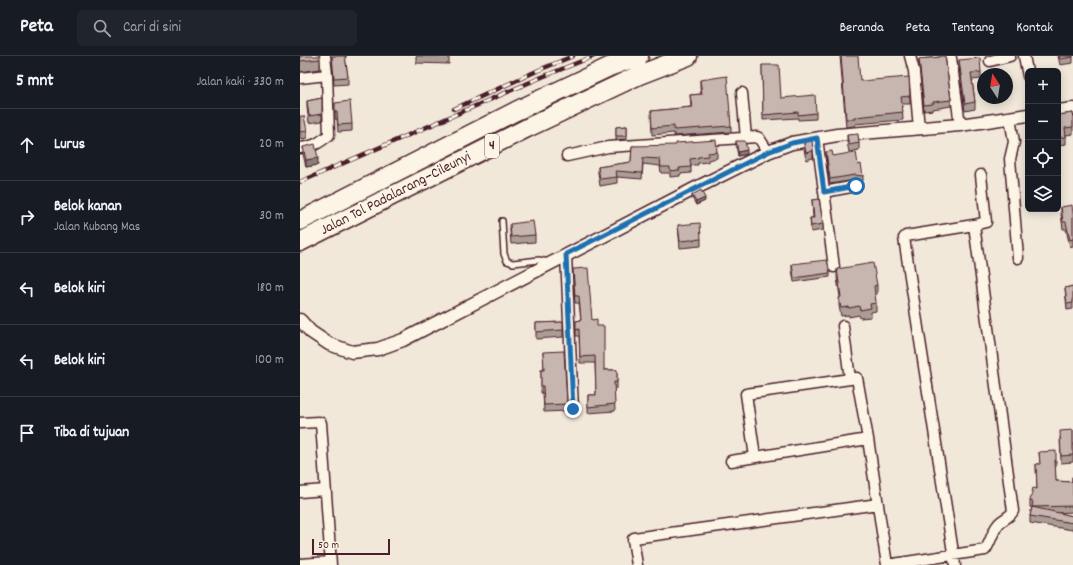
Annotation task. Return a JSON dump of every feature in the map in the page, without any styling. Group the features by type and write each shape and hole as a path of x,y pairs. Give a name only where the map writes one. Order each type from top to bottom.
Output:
{"highway":[{"name":"Jalan Tol Padalarang–Cileunyi","path":"300,221 516,111 609,67 639,56"},
{"name":"Jalan Tol Padalarang–Cileunyi","path":"300,242 527,128 639,75 688,56"}],"street":[{"path":"300,148 307,148 318,144 328,135 327,75 325,56"},
{"path":"910,56 914,71 919,129"},
{"path":"990,61 1010,56"},
{"path":"1024,56 1026,68"},
{"path":"951,58 960,125"},
{"path":"300,78 327,75"},
{"path":"742,93 746,138"},
{"path":"1061,111 1073,109"},
{"path":"300,320 311,332 329,344 352,352 378,349 403,340 566,254 768,152 792,143 837,135 960,125 1025,116"},
{"path":"1010,118 1014,142 1010,159 1018,258"},
{"path":"567,156 608,147 756,137 759,138 768,152"},
{"path":"817,138 834,267"},
{"path":"954,560 904,238 906,236 974,225 987,220 981,175"},
{"path":"824,192 856,186"},
{"path":"755,457 746,394 857,378 887,565 954,560 985,550 998,524 1011,516 1014,511 974,225"},
{"path":"566,254 573,409"},
{"path":"843,326 850,379"},
{"path":"300,424 321,423 330,563 300,564"},
{"path":"732,461 868,439"},
{"path":"300,492 325,490"},
{"path":"637,565 634,538 878,504"}],"lane":[{"path":"502,221 504,254 507,261 513,263 539,260 552,262"}],"building":[{"path":"300,56 320,56 320,59 300,61"},
{"path":"332,56 345,56 348,77 334,78"},
{"path":"841,56 858,56 860,81 909,77 910,96 901,97 903,112 846,119"},
{"path":"945,56 951,100 933,102 933,104 924,105 919,59"},
{"path":"1059,56 1073,56 1073,57 1060,59"},
{"path":"980,58 981,68 977,68 977,72 971,73 975,102 965,104 959,60"},
{"path":"762,65 779,65 781,98 815,95 816,113 798,115 798,112 763,115"},
{"path":"727,76 731,126 674,130 674,126 652,128 651,111 692,107 690,95 702,94 700,80"},
{"path":"322,98 322,114 309,116 307,101"},
{"path":"350,101 352,124 338,125 337,112 335,112 335,103"},
{"path":"1073,113 1073,127 1065,128 1066,137 1061,138 1061,115"},
{"path":"300,116 304,116 307,131 300,132"},
{"path":"627,126 627,136 616,136 616,127"},
{"path":"858,134 859,143 849,145 847,135"},
{"path":"716,140 717,152 708,153 708,156 690,159 691,167 679,168 680,170 670,171 670,167 661,167 660,159 643,158 642,173 616,171 617,177 600,179 598,167 631,162 632,146 676,145 676,143"},
{"path":"812,140 813,151 806,153 804,142"},
{"path":"736,141 745,141 747,150 738,152"},
{"path":"315,144 318,158 306,160 303,147"},
{"path":"832,151 833,156 856,152 858,165 861,164 863,176 855,175 830,179 826,152"},
{"path":"701,190 705,198 696,202 692,195"},
{"path":"819,199 823,224 811,226 810,218 814,218 812,200"},
{"path":"1072,205 1073,239 1070,240 1066,222 1063,222 1061,207"},
{"path":"533,221 535,235 511,237 510,224"},
{"path":"700,223 701,239 680,241 678,225"},
{"path":"827,260 830,273 794,278 792,264"},
{"path":"873,263 877,285 874,286 876,303 870,304 871,308 860,310 859,306 841,308 837,269"},
{"path":"588,268 592,320 597,319 597,326 604,326 604,370 617,370 617,382 614,382 615,404 588,407 588,395 596,395 595,356 580,357 579,329 576,330 576,321 581,320 579,296 575,296 573,269"},
{"path":"1073,286 1073,303 1067,304 1065,288"},
{"path":"563,322 563,330 536,332 536,323"},
{"path":"564,351 567,404 544,405 543,386 541,386 541,370 544,370 543,352"},
{"path":"1073,430 1073,455 1061,456 1060,431"},
{"path":"1056,451 1056,481 1072,482 1073,476 1073,506 1032,507 1033,502 1030,501 1033,488 1037,489 1036,464 1040,464 1039,452"},
{"path":"1032,507 1073,516 1073,523 1030,516"}],"railway":[{"path":"454,109 573,56"},
{"path":"300,182 594,56"}],"route":[{"path":"573,409 566,254 768,152 792,143 817,138 824,192 856,186"}]}
